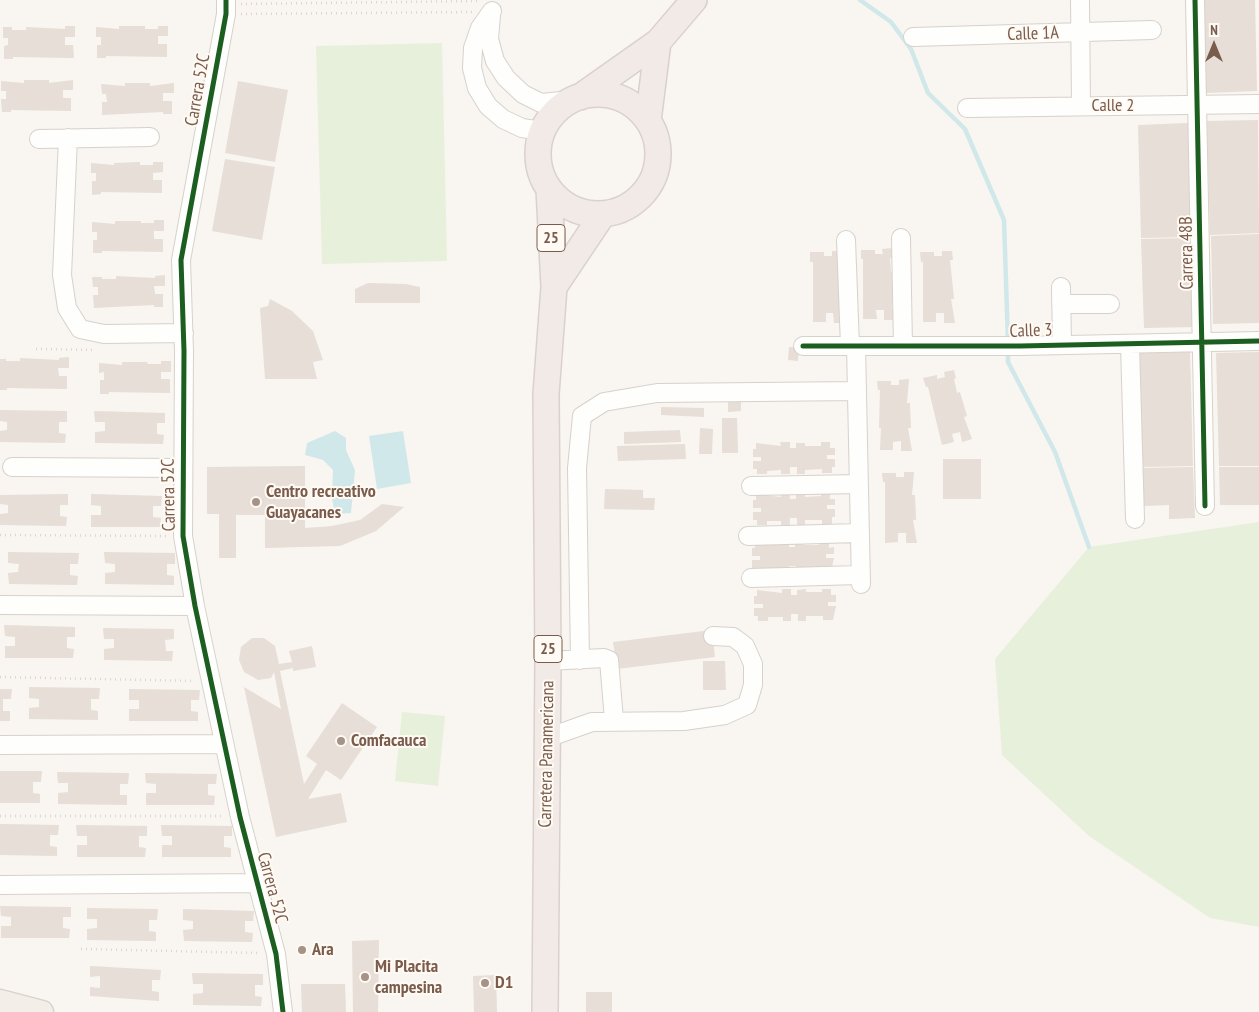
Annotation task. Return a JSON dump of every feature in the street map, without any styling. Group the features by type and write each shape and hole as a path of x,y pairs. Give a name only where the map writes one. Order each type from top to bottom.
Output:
{"highway":[{"path":"576,99 599,94 618,98 635,107 648,121 656,137 659,155 656,172 648,188 636,201 620,210 603,214 572,209 549,189 539,164 538,151 542,131 559,108 576,99 658,42 694,0"},
{"path":"648,121 658,42"},
{"name":"Carretera Panamericana","path":"545,1012 548,738 546,394 554,287 549,189"},
{"name":"Carretera Panamericana","path":"554,287 603,214"},
{"path":"528,1012 537,1000 545,981"},
{"path":"545,981 561,1012"}],"main road":[{"path":"0,1001 42,1012"}],"street":[{"path":"1080,0 1081,106"},
{"name":"Carrera 48B","path":"1195,0 1205,506"},
{"path":"489,4 489,39 495,61 506,78 523,94 541,103 576,99"},
{"path":"489,4 473,48 472,68 477,88 488,106 503,119 522,128 542,131"},
{"name":"Carrera 52C","path":"229,6 181,260 184,333 183,536 195,606 240,816 276,954 283,1012"},
{"name":"Calle 1A","path":"913,37 1152,30"},
{"name":"Calle 2","path":"967,108 1259,104"},
{"path":"39,139 150,137"},
{"path":"68,138 62,276 67,308 71,315 80,329 104,334 184,333"},
{"path":"901,238 903,346"},
{"path":"751,578 860,580 857,391 846,240"},
{"path":"1061,287 1062,344"},
{"path":"1061,304 1110,304"},
{"name":"Calle 3","path":"803,346 1130,345 1259,341"},
{"path":"1130,345 1135,519"},
{"path":"580,660 577,468 582,416 604,402 657,393 857,391"},
{"path":"12,467 182,468"},
{"path":"751,486 859,484"},
{"path":"748,536 860,533"},
{"path":"0,605 195,606"},
{"path":"548,738 592,722 614,720 684,721 725,716 747,705 753,685 753,664 745,646 733,637 713,636"},
{"path":"548,661 604,658 609,660 614,720"},
{"path":"0,745 224,744"},
{"path":"0,886 256,883"}],"path":[{"path":"229,6 489,4"},
{"path":"229,6 489,4"},
{"path":"0,535 183,536"},
{"path":"0,677 211,681"},
{"path":"0,816 240,816"},
{"path":"81,949 276,954"}],"green space":[{"path":"442,43 447,261 322,264 316,46"},
{"path":"1259,522 1259,927 1210,918 1089,836 1002,755 995,659 1089,547"},
{"path":"402,712 445,716 438,786 395,781"}],"water":[{"path":"335,431 346,438 346,450 355,470 351,513 335,514 332,499 333,470 323,460 305,455 307,443"},
{"path":"403,431 411,483 377,489 369,436"}],"building":[{"path":"1204,0 1255,0 1257,91 1206,93"},
{"path":"65,26 75,26 75,37 65,37 65,45 73,45 74,58 13,57 13,59 4,59 4,46 8,45 8,38 3,38 3,27 12,27 12,30 26,30 26,27 65,29"},
{"path":"119,26 145,26 145,29 158,29 158,26 168,26 168,36 158,36 158,44 167,44 167,57 106,56 106,58 97,58 97,45 101,45 101,37 96,37 96,27 119,29"},
{"path":"24,80 49,80 49,83 73,80 73,90 63,90 63,98 71,98 71,111 11,110 11,112 2,112 1,99 6,99 6,91 1,91 1,81 24,83"},
{"path":"238,81 288,90 275,162 225,153"},
{"path":"125,83 150,83 150,86 174,83 174,93 163,93 163,101 172,101 172,114 163,114 163,112 102,115 102,102 107,102 106,94 102,94 101,84 125,86"},
{"path":"1258,120 1259,233 1210,235 1207,121"},
{"path":"1189,123 1192,237 1141,238 1138,125"},
{"path":"225,159 275,167 262,240 212,231"},
{"path":"140,162 140,165 153,165 153,162 163,162 163,172 153,173 153,180 162,180 162,193 101,192 101,194 92,195 92,181 96,181 96,173 91,173 91,163 114,165 114,163"},
{"path":"154,220 164,220 164,231 154,231 154,239 163,239 163,252 102,251 102,253 93,253 93,240 97,240 97,232 92,232 92,222 115,224 115,221 141,221 141,223 154,223"},
{"path":"1259,234 1259,323 1213,324 1211,236"},
{"path":"1192,238 1195,327 1144,328 1141,239"},
{"path":"893,248 893,258 890,258 891,272 893,272 892,310 895,310 895,320 884,320 884,310 876,310 877,319 863,319 863,259 861,259 861,250 875,250 875,254 883,254 882,249"},
{"path":"832,251 842,251 844,323 834,323 833,313 826,313 826,322 813,322 813,262 810,262 810,252 824,252 824,256 832,256"},
{"path":"942,251 952,251 953,260 950,260 954,299 951,299 955,323 944,323 944,313 936,313 936,322 923,322 923,262 921,262 920,252 934,252 934,256 942,256"},
{"path":"165,275 165,286 154,286 155,294 163,294 163,307 154,307 154,305 94,308 93,295 98,295 98,287 93,287 92,277 102,277 102,279 116,279 116,276 155,278 155,276"},
{"path":"368,283 406,284 420,287 420,303 355,303 355,289"},
{"path":"270,299 292,311 313,331 323,360 313,362 317,379 265,379 260,308 268,306"},
{"path":"789,347 799,347 798,361 788,360"},
{"path":"1190,352 1193,466 1142,467 1139,353"},
{"path":"1259,352 1259,466 1219,466 1216,353"},
{"path":"69,357 69,368 58,368 59,376 67,376 67,389 7,388 7,390 0,390 0,359 6,359 6,361 20,361 20,358 59,360 59,358"},
{"path":"161,361 171,361 171,372 161,372 161,379 170,379 170,393 109,392 109,394 100,394 100,380 104,380 104,372 99,373 99,363 122,365 122,362 147,362 148,364 161,364"},
{"path":"954,370 957,393 960,392 967,416 964,417 972,439 962,442 960,432 952,434 954,442 942,445 928,387 926,387 923,378 937,375 937,379 945,377 944,372"},
{"path":"909,379 907,403 910,403 911,428 908,428 912,451 901,451 901,441 893,442 893,450 880,450 880,390 878,390 877,381 891,381 891,385 899,385 899,380"},
{"path":"728,397 741,397 741,411 728,412"},
{"path":"661,407 704,408 704,417 661,415"},
{"path":"0,410 67,411 67,422 59,422 59,433 66,434 65,443 0,442 0,431 7,430 7,422 0,421"},
{"path":"94,411 165,413 165,423 157,423 157,434 164,435 163,444 95,443 95,432 105,431 105,422 95,422"},
{"path":"722,418 737,418 738,453 722,453"},
{"path":"700,428 713,429 712,454 699,454"},
{"path":"680,430 681,442 624,444 624,432"},
{"path":"780,442 790,442 790,448 796,448 796,443 805,443 805,446 821,446 821,442 830,442 830,448 835,448 835,455 827,455 827,459 835,459 835,467 832,467 832,473 822,473 822,469 805,470 805,474 797,474 797,467 790,467 790,474 781,474 781,470 767,471 767,474 757,474 757,469 753,469 753,461 761,461 761,457 753,457 753,449 756,449 756,443 781,446"},
{"path":"685,444 686,459 618,461 617,446"},
{"path":"943,459 981,459 981,499 943,499"},
{"name":"Centro recreativo Guayacanes","path":"305,466 305,528 332,526 360,520 382,504 404,507 376,531 340,546 265,548 265,515 236,515 236,558 219,558 219,514 207,514 207,467"},
{"path":"1193,467 1195,518 1169,519 1169,505 1144,506 1143,468"},
{"path":"1219,467 1259,467 1259,505 1220,505"},
{"path":"904,472 914,472 912,495 915,495 916,520 913,520 917,543 906,543 906,533 898,533 898,542 885,543 885,482 883,482 882,473 896,473 896,477 904,477"},
{"path":"605,489 643,490 643,498 655,498 654,510 604,509"},
{"path":"780,493 790,493 790,499 796,499 796,493 805,493 805,497 821,496 821,493 830,493 830,499 835,499 835,505 827,505 827,509 835,509 835,517 832,517 832,524 822,524 822,520 805,520 805,525 797,525 797,518 790,518 790,525 781,525 781,521 767,521 767,525 757,525 757,520 753,520 753,512 761,512 761,508 753,508 753,500 756,500 756,494 781,497"},
{"path":"68,494 68,505 60,505 60,516 67,517 66,526 0,525 0,514 8,513 8,505 0,504 0,495"},
{"path":"91,494 162,496 161,506 153,506 153,517 161,518 160,527 91,527 91,515 101,515 101,506 91,505"},
{"path":"779,541 789,541 789,547 795,547 795,542 804,542 804,545 819,545 819,541 829,541 829,548 834,547 834,554 826,554 826,558 834,558 831,572 796,573 796,566 789,566 789,573 756,573 756,568 752,568 752,560 760,560 760,556 752,556 752,548 755,548 755,543 779,545"},
{"path":"8,552 79,553 78,564 70,564 70,575 78,576 77,585 9,584 8,573 18,572 19,564 8,563"},
{"path":"104,552 175,553 175,564 167,564 167,575 174,576 174,585 105,584 105,573 115,572 115,564 105,563"},
{"path":"782,589 791,589 791,595 797,595 797,590 806,589 806,592 822,592 822,589 831,589 831,595 836,595 836,602 828,602 828,606 836,606 833,620 823,620 823,616 806,616 806,621 798,621 798,614 791,614 791,621 783,621 783,617 768,617 768,621 758,621 758,616 754,616 754,608 763,608 763,604 754,604 754,596 757,596 757,590 782,593"},
{"path":"4,625 75,627 75,637 67,637 67,648 74,649 73,658 5,658 5,646 15,646 15,637 5,636"},
{"path":"103,628 174,629 174,639 165,640 166,651 173,651 172,661 104,660 104,649 114,648 114,639 104,639"},
{"path":"712,630 715,657 617,669 613,642"},
{"name":"Comfacauca","path":"252,638 264,638 275,646 279,664 292,662 289,651 312,646 316,667 293,671 293,668 280,671 304,784 317,764 306,756 342,703 377,727 341,780 326,770 308,799 341,793 347,822 276,837 244,687 281,709 274,672 271,678 258,680 244,672 239,660 241,647"},
{"path":"703,661 725,661 726,690 703,690"},
{"path":"29,687 100,688 99,699 91,699 91,710 98,711 98,720 29,719 29,708 39,707 39,699 29,698"},
{"path":"0,689 12,689 11,699 3,699 3,711 10,711 10,721 0,721"},
{"path":"129,689 200,690 199,700 191,700 191,711 198,712 198,721 129,721 129,709 139,709 139,700 129,700"},
{"path":"0,771 42,771 41,782 33,782 33,793 40,794 40,803 0,803"},
{"path":"57,772 129,773 128,784 120,784 120,795 127,795 127,805 58,804 58,793 68,792 68,783 58,783"},
{"path":"145,773 217,774 216,784 208,784 208,795 215,796 214,805 146,805 146,793 156,793 156,784 146,783"},
{"path":"0,824 59,825 58,835 50,835 50,846 57,847 57,856 0,855"},
{"path":"76,825 147,826 147,836 139,836 139,847 146,848 145,857 77,857 77,845 87,845 87,836 77,836"},
{"path":"161,825 232,826 232,836 224,836 224,847 231,848 231,857 162,857 162,845 172,845 172,836 162,836"},
{"path":"0,906 71,907 71,917 63,917 63,928 70,929 69,938 1,938 1,926 11,926 11,917 1,916"},
{"path":"87,908 158,909 157,920 149,920 149,931 156,932 156,941 87,940 87,929 97,928 97,919 87,919"},
{"path":"183,909 254,911 253,921 245,921 245,932 253,933 252,942 184,941 183,930 193,929 193,921 183,920"},
{"name":"Mi Placita campesina","path":"379,940 378,1012 353,1012 352,941"},
{"path":"90,966 161,970 160,980 152,980 152,991 159,992 159,1001 90,996 90,987 100,988 100,976 90,977"},
{"path":"192,973 263,974 263,985 255,985 255,996 262,997 261,1006 193,1005 193,994 203,993 203,984 193,984"},
{"path":"496,975 497,1012 474,1012 473,976"},
{"path":"301,984 345,984 346,1012 302,1012"},
{"path":"586,992 612,992 612,1012 586,1012"}],"waterway":[{"path":"860,0 891,22 911,49 928,93 965,129 1004,220 1008,343"},
{"path":"1008,351 1008,362 1055,452 1089,547"}],"cycle path":[{"path":"226,0 226,14 181,260 184,351 183,536 195,606 240,817 276,954 283,1012"},
{"path":"1195,0 1205,506"},
{"path":"803,346 1020,346 1259,341"}],"place":[{"name":"Centro recreativo Guayacanes","path":"256,502"},
{"name":"Comfacauca","path":"341,741"},
{"name":"Ara","path":"302,950"},
{"name":"Mi Placita campesina","path":"365,977"},
{"name":"D1","path":"485,983"}]}
